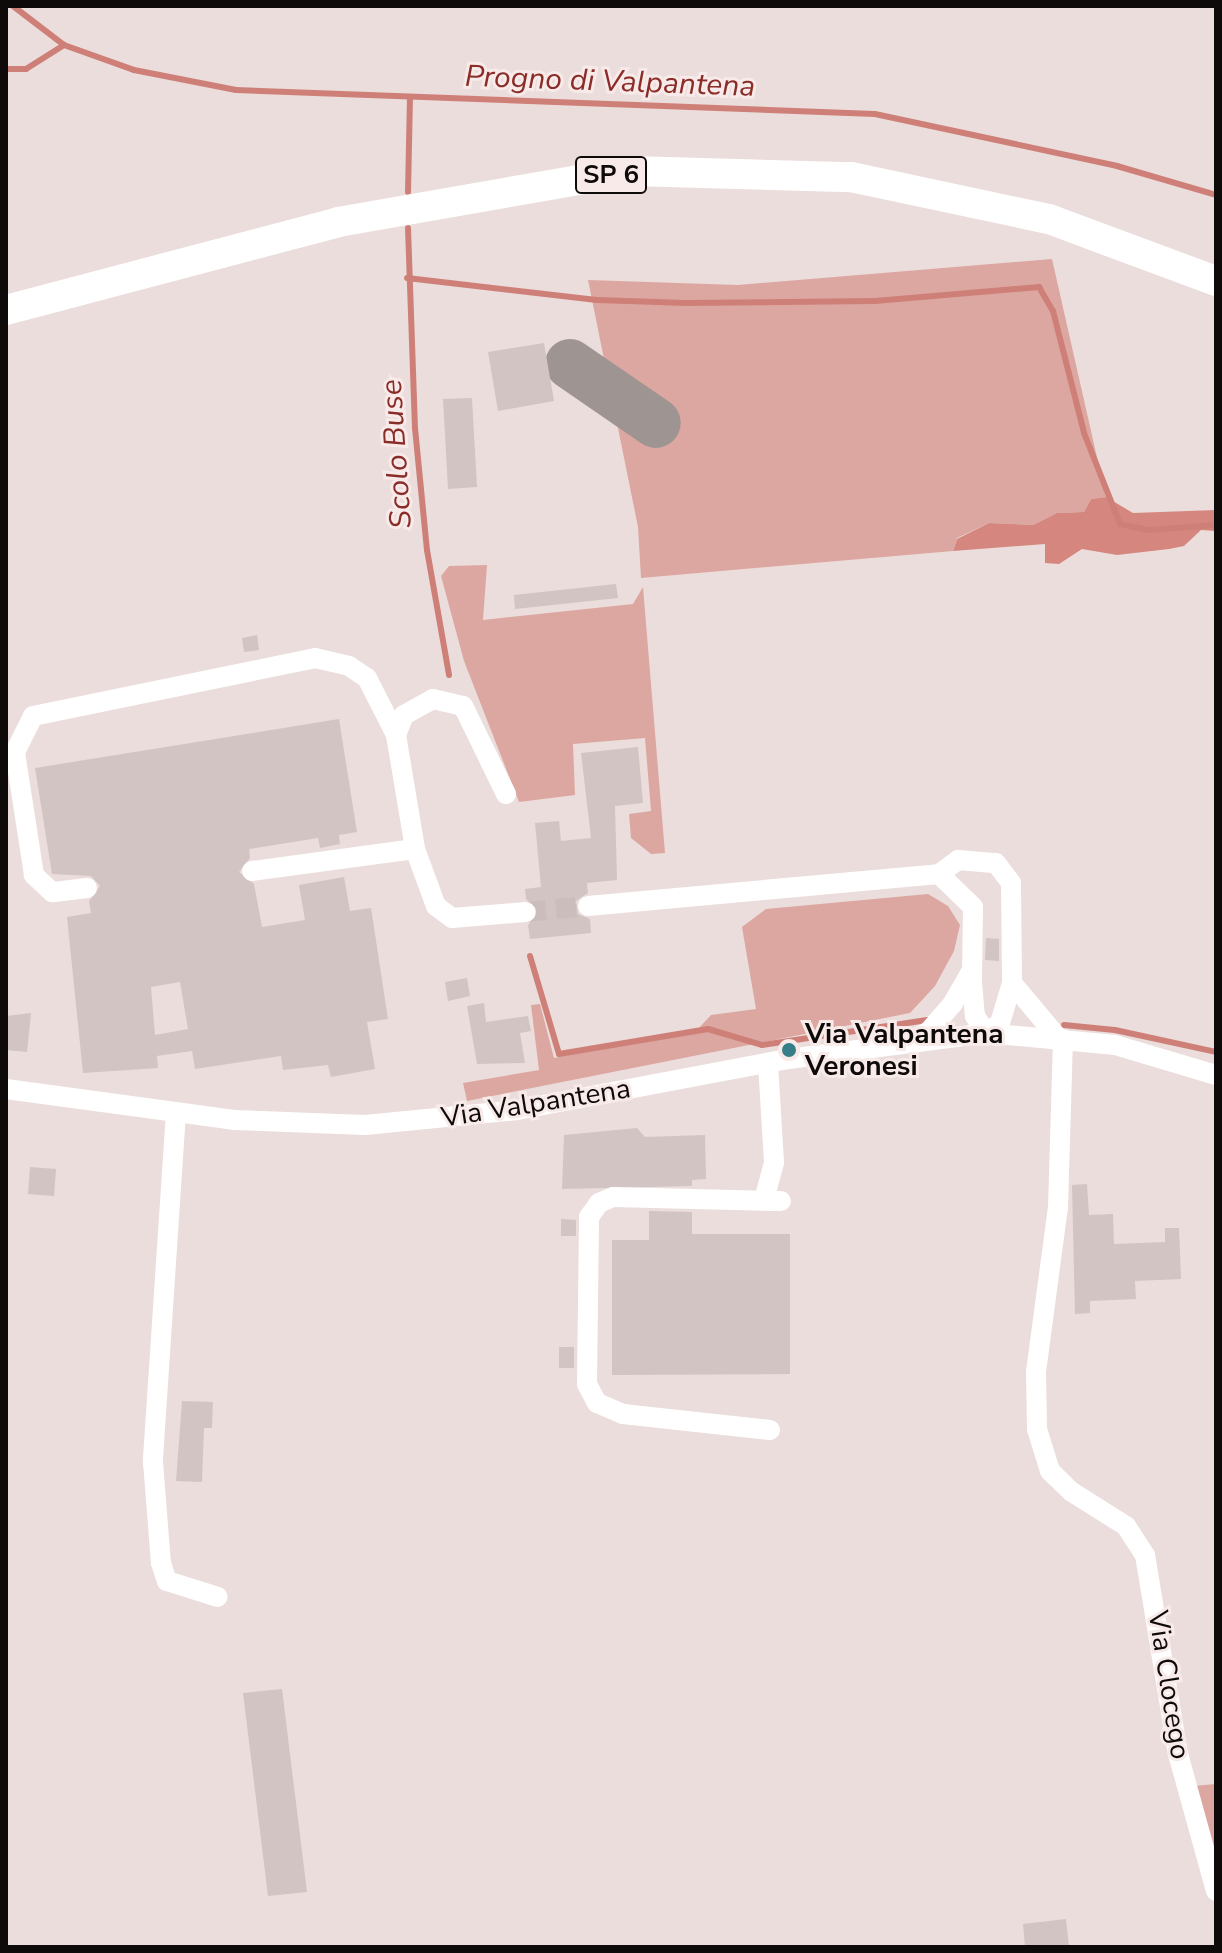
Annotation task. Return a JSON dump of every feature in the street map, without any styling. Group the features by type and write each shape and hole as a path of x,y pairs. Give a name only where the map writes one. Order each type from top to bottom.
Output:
{"highway":[{"name":"SP 6","path":"6,310 338,222 631,171 851,177 1049,219 1216,281"}],"street":[{"path":"87,888 52,892 34,875 15,752 33,716 315,658 349,666 367,678 396,735 415,849 436,906 452,918 526,912"},
{"path":"396,735 404,715 416,704 446,699 463,706 506,794"},
{"path":"252,871 415,849"},
{"path":"588,906 939,874 958,860 996,863 1011,883 1012,983 1000,1023 986,1033 975,1016 973,907 939,874"},
{"path":"912,1039 929,1031 953,1003 972,970"},
{"path":"1012,983 1061,1039"},
{"name":"Via Valpantena","path":"6,1089 176,1112 365,1125 517,1110 912,1039 986,1033 1115,1045 1216,1075"},
{"name":"Via Clocego","path":"1061,1039 1058,1207 1036,1371 1037,1429 1050,1471 1072,1492 1112,1515 1137,1538 1152,1572 1178,1754 1214,1869 1216,1891"},
{"path":"768,1063 775,1128 772,1200 613,1197 599,1203 589,1217 587,1384 597,1403 623,1414 770,1430"},
{"path":"176,1112 153,1462 161,1563 167,1581 218,1597"}],"shaded area":[{"path":"1052,259 1106,497 1091,499 1084,512 1057,513 1033,525 989,523 957,538 953,551 641,578 638,527 588,280 738,285"},
{"path":"1106,497 1133,513 1216,510 1216,531 1201,530 1184,546 1169,549 1117,555 1082,549 1059,564 1045,563 1045,544 953,551 957,539 989,523 1033,525 1057,513 1084,512 1091,499"},
{"path":"487,565 483,620 633,604 643,587 665,853 651,854 631,838 629,814 651,811 645,738 573,744 575,795 519,802 464,661 441,576 449,566"},
{"path":"928,894 948,906 960,925 954,951 935,986 910,1013 467,1101 463,1083 539,1070 531,1005 540,1004 554,1058 698,1029 711,1015 756,1009 742,927 766,909"},
{"path":"1216,1784 1216,1854 1193,1786"}],"building":[{"path":"544,343 554,401 498,411 488,352"},
{"path":"472,398 477,487 448,489 443,399"},
{"path":"616,584 618,598 515,609 514,595"},
{"path":"257,635 259,650 244,652 242,638"},
{"path":"339,719 357,832 339,835 340,844 320,848 318,838 249,849 250,858 239,872 254,884 262,927 305,920 299,885 344,877 350,911 371,908 388,1019 367,1022 375,1069 331,1077 328,1065 283,1070 281,1056 195,1069 192,1051 157,1056 158,1068 83,1073 67,917 91,913 89,901 100,886 91,876 52,874 35,768","holes":["180,982 188,1029 155,1035 151,987"]},
{"path":"638,747 643,803 615,806 617,880 587,883 588,893 576,901 578,914 590,919 591,933 530,939 528,925 539,910 526,899 525,889 541,887 535,823 559,821 561,841 591,838 581,753"},
{"path":"986,938 999,939 999,961 985,960"},
{"path":"467,978 470,996 448,1001 445,982"},
{"path":"484,1003 486,1022 528,1016 531,1031 520,1033 525,1063 477,1064 467,1006"},
{"path":"31,1013 27,1052 6,1050 6,1016"},
{"path":"637,1128 645,1137 705,1135 706,1179 692,1180 692,1186 562,1189 564,1135"},
{"path":"30,1167 56,1169 54,1196 28,1194"},
{"path":"1087,1184 1089,1215 1113,1214 1114,1244 1165,1242 1165,1228 1179,1228 1181,1279 1135,1281 1136,1299 1090,1301 1090,1313 1075,1314 1072,1185"},
{"path":"649,1211 692,1212 692,1234 790,1234 790,1374 612,1375 612,1240 649,1240"},
{"path":"561,1219 576,1220 576,1236 561,1236"},
{"path":"559,1347 574,1347 574,1368 559,1368"},
{"path":"182,1401 213,1402 212,1428 204,1428 202,1482 176,1481"},
{"path":"282,1689 307,1892 268,1896 243,1693"},
{"path":"1066,1919 1069,1947 1025,1947 1023,1924"}],"waterway":[{"name":"Progno di Valpantena","path":"13,6 64,45 134,70 236,90 875,114 1117,166 1216,195"},
{"path":"6,69 26,69 64,45"},
{"name":"Scolo Buse","path":"408,192 410,98"},
{"name":"Scolo Buse","path":"408,228 415,428 427,550 449,675"},
{"path":"407,278 597,300 686,303 875,301 1039,287 1053,311 1084,433 1120,524 1149,530 1216,525"},
{"name":"Scolo Buse","path":"530,956 559,1054 708,1029 762,1045 927,1020"},
{"name":"Scolo Buse","path":"1064,1025 1115,1030 1216,1052"}],"taxiway":[{"path":"570,364 656,423"}],"tunnel":[{"path":"526,912 588,906"}],"place":[{"name":"Via Valpantena Veronesi","path":"789,1050"}]}
